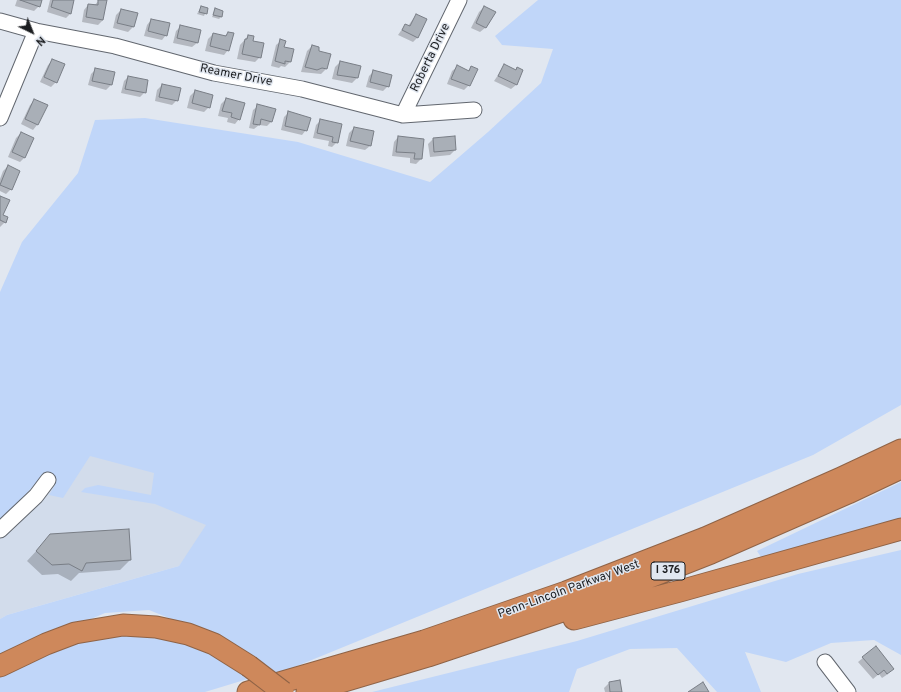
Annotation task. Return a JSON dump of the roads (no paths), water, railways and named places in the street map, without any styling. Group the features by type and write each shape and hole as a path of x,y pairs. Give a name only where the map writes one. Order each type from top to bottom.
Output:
{"highway":[{"path":"841,478 901,443"},
{"name":"Penn-Lincoln Parkway West","path":"248,692 424,641 566,592 705,538 901,450"},
{"name":"Penn-Lincoln Parkway West","path":"307,692 428,656 571,608 656,576 780,524 901,468"},
{"path":"428,656 634,604 901,529"},
{"path":"0,666 46,644 75,633 123,625 156,627 188,634 214,644 249,666 283,692"}],"street":[{"name":"Roberta Drive","path":"403,115 459,0"},
{"name":"Reamer Drive","path":"0,21 115,46 214,73 302,89 403,115 474,110"},
{"path":"0,118 36,30"},
{"path":"0,530 36,496 48,480"},
{"path":"825,662 848,692"}]}
